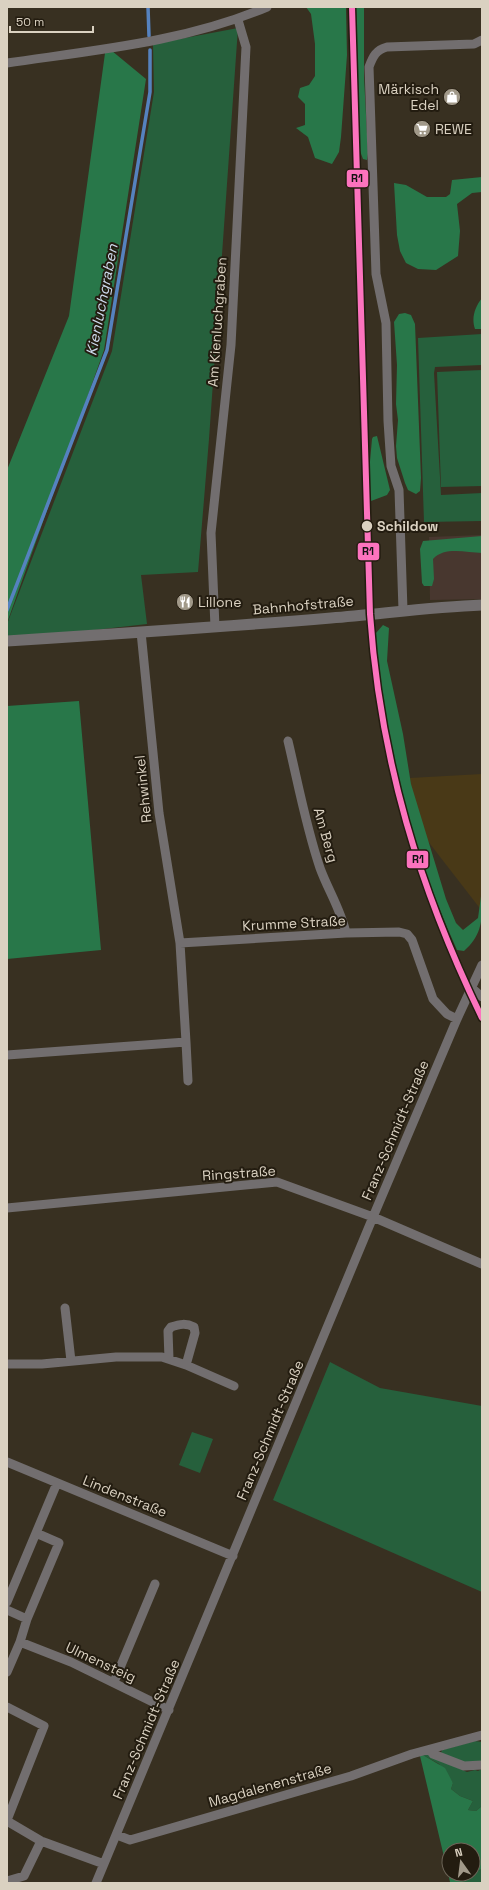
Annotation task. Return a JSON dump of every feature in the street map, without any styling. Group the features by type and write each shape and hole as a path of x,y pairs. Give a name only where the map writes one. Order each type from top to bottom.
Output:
{"street":[{"path":"7,63 146,42 238,20 267,7"},
{"name":"Am Kienluchgraben","path":"215,627 211,533 231,345 246,47 238,20"},
{"path":"403,610 399,490 391,466 388,421 386,323 376,274 369,67 372,56 380,49 387,47 474,44 482,40"},
{"name":"Bahnhofstraße","path":"7,641 215,627 344,617 403,610 482,605"},
{"name":"Rehwinkel","path":"142,632 159,813 180,943"},
{"name":"Am Berg","path":"288,741 308,830 321,870 343,920 346,933"},
{"name":"Krumme Straße","path":"180,943 346,933 399,932 407,934 412,940 433,999 447,1014 457,1019"},
{"path":"180,943 188,1081"},
{"name":"Franz-Schmidt-Straße","path":"96,1883 373,1217 457,1019 482,965"},
{"path":"472,988 482,997"},
{"path":"7,1055 186,1042"},
{"name":"Ringstraße","path":"7,1208 277,1182 373,1217 482,1264"},
{"path":"65,1308 71,1361"},
{"path":"169,1358 168,1331 171,1326 180,1324 194,1327 196,1333 186,1365"},
{"path":"7,1364 116,1357 162,1357 169,1358 234,1386"},
{"name":"Lindenstraße","path":"7,1462 182,1533 233,1556"},
{"path":"7,1602 57,1483"},
{"path":"7,1672 20,1642 27,1619 59,1543 36,1533"},
{"path":"114,1682 155,1584"},
{"path":"7,1610 27,1619"},
{"name":"Ulmensteig","path":"20,1642 114,1682 169,1710"},
{"path":"7,1707 44,1726 7,1821 41,1841 104,1864"},
{"name":"Magdalenenstraße","path":"117,1835 130,1840 325,1784 412,1754 482,1735"},
{"path":"430,1750 433,1754 464,1766 482,1765"},
{"path":"7,1881 24,1876 41,1841"}],"shaded area":[{"path":"482,535 482,599 430,600 429,537"},
{"path":"482,774 482,911 427,840 412,793 410,778"}],"green space":[{"path":"306,7 346,7 347,55 341,137 339,152 332,164 315,158 308,137 296,128 305,125 305,104 298,97 300,88 309,85 315,76 315,44 311,14"},
{"path":"356,7 364,7 364,77 368,153 367,160 363,159 360,151"},
{"path":"238,28 209,439 198,572 141,575 147,624 7,640 7,624 112,351 154,92 153,44"},
{"path":"106,46 146,79 104,350 7,623 7,470 69,316"},
{"path":"482,177 482,192 472,193 457,204 460,231 458,256 436,270 418,269 406,263 400,251 397,235 394,183 406,185 427,197 446,197 450,194 452,180"},
{"path":"482,298 482,329 475,329 473,321 474,313"},
{"path":"405,313 411,315 415,324 421,478 420,491 416,494 408,490 405,483 397,458 396,446 398,420 396,404 397,365 394,322 399,314"},
{"path":"482,334 482,365 435,367 434,373 441,495 482,493 482,521 424,522 418,338"},
{"path":"482,370 482,486 441,487 437,372"},
{"path":"377,436 390,490 387,495 371,501 367,495 372,439 373,437"},
{"path":"482,536 482,553 450,551 438,555 433,559 434,579 432,586 424,586 422,583 420,549 423,541"},
{"path":"383,625 389,628 387,661 403,734 411,784 446,899 456,923 463,930 478,918 482,889 482,915 479,930 471,944 464,951 457,950 433,893 405,805 391,745 378,663 376,633"},
{"path":"79,701 101,950 7,959 7,706"},
{"path":"330,1362 380,1388 482,1406 482,1592 273,1500"},
{"path":"192,1432 213,1439 200,1473 179,1465"},
{"path":"475,1741 482,1742 482,1762 469,1764 441,1753 442,1750"},
{"path":"428,1754 467,1772 482,1769 482,1806 476,1811 468,1810 473,1801 460,1796 451,1789 453,1783 439,1764 423,1755"},
{"path":"423,1755 445,1768 453,1783 451,1789 460,1796 473,1801 468,1810 476,1811 482,1806 482,1869 481,1842 441,1842 441,1844 420,1756"},
{"path":"481,1870 482,1883 461,1883 481,1882"},
{"path":"450,1882 462,1882 461,1883 447,1883"}],"waterway":[{"name":"Kienluchgraben","path":"148,7 149,36"},
{"name":"Kienluchgraben","path":"7,610 107,350 150,92 150,50"}],"transit line":[{"name":"R1","path":"352,7 370,614 375,668 393,771 406,822 439,920 482,1018"}],"place":[{"name":"Märkisch Edel","path":"452,97"},
{"name":"REWE","path":"422,129"},
{"name":"Schildow","path":"367,526"},
{"name":"Lillone","path":"185,602"}]}
